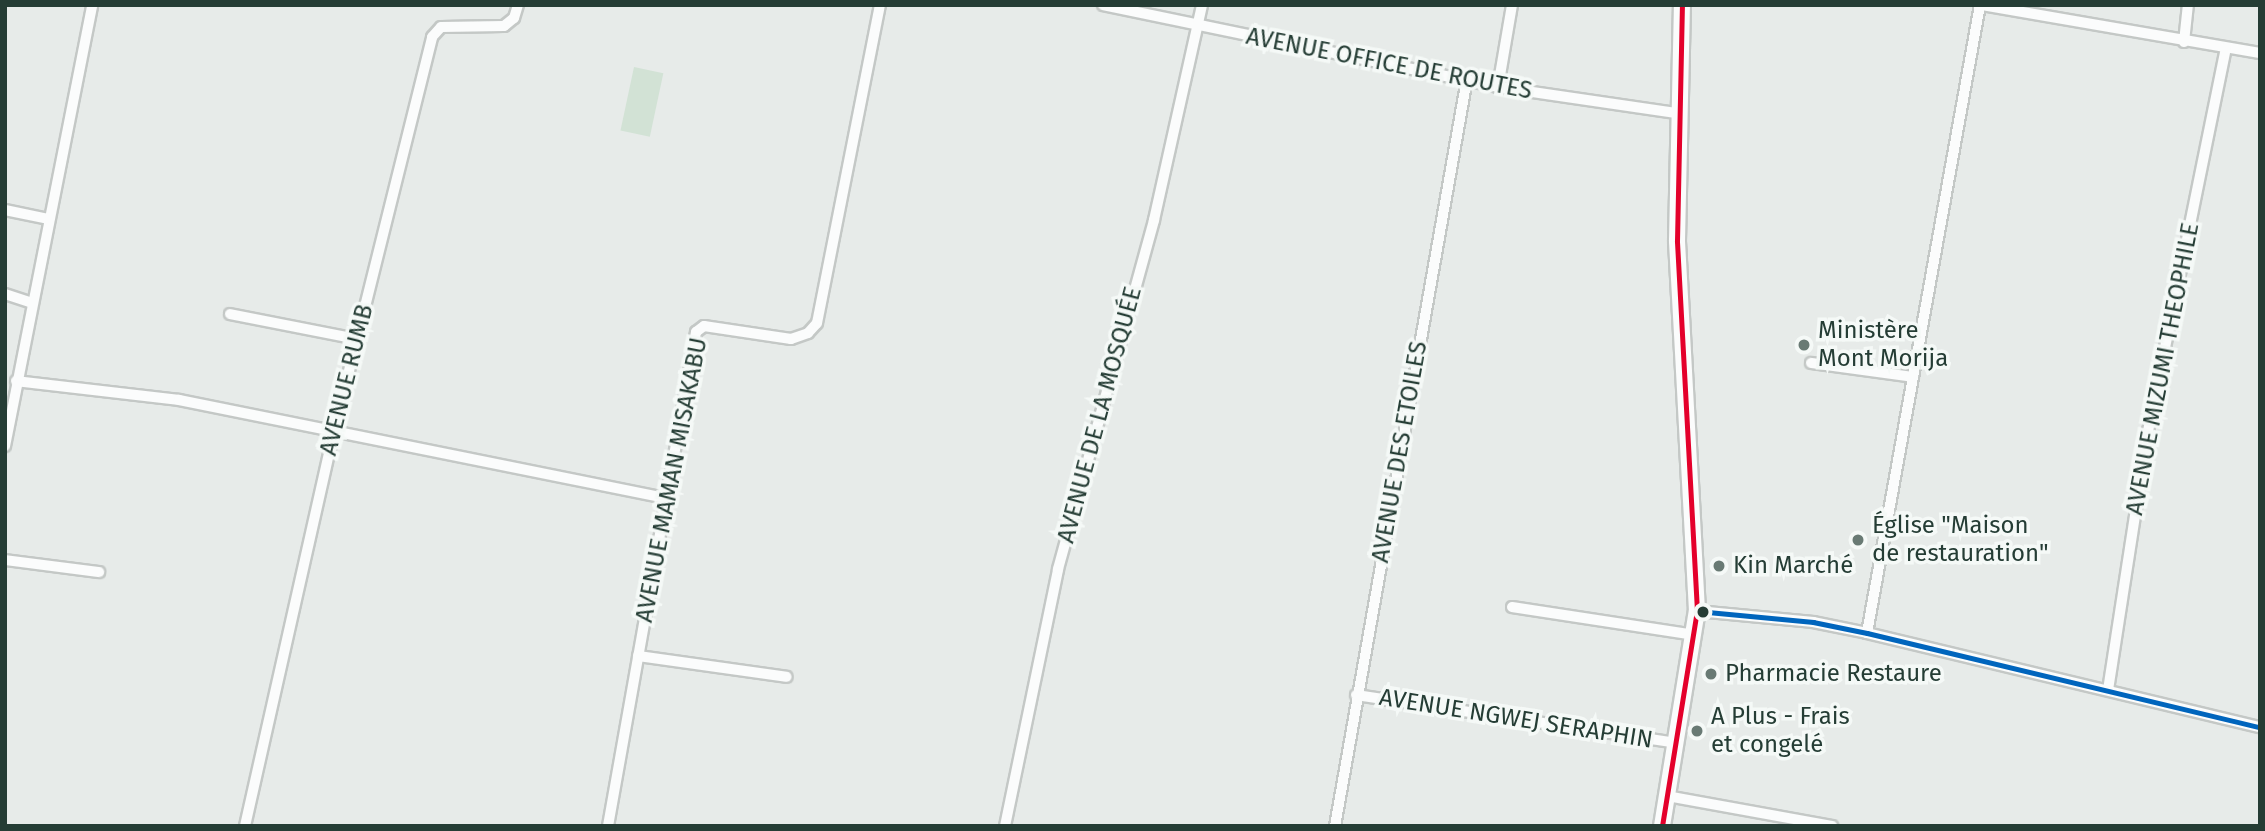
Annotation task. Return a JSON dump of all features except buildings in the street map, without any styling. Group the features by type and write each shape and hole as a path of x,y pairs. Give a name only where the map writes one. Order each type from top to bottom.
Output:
{"main road":[{"path":"1662,826 1698,611 1676,241 1676,113 1682,5"}],"street":[{"path":"5,446 92,5"},
{"name":"AVENUE RUMB","path":"245,826 334,431 434,32 441,27 504,26 514,18 518,5"},
{"name":"AVENUE MAMAN MISAKABU","path":"608,826 698,329 704,326 791,339 807,333 817,323 880,5"},
{"name":"AVENUE OFFICE DE ROUTES","path":"1103,5 1198,27 1498,87 1676,113"},
{"name":"AVENUE DE LA MOSQUÉE","path":"1005,826 1058,569 1154,220 1202,5"},
{"path":"1498,87 1512,5"},
{"path":"1867,633 1981,5 2260,53"},
{"path":"2184,42 2188,5"},
{"name":"AVENUE MIZUMI THEOPHILE","path":"2108,690 2148,431 2227,49"},
{"name":"AVENUE DES ETOILES","path":"1335,826 1356,695 1467,79"},
{"path":"5,210 49,219"},
{"path":"5,294 32,303"},
{"path":"230,314 357,339"},
{"path":"1811,363 1913,377"},
{"path":"16,381 179,400 667,498"},
{"path":"5,560 99,572"},
{"path":"1512,607 1695,635"},
{"path":"1698,611 1813,622 1867,633 2260,727"},
{"path":"638,656 787,677"},
{"name":"AVENUE NGWEJ SERAPHIN","path":"1356,695 1676,743"},
{"path":"1667,796 1832,826"}],"green space":[{"path":"634,67 663,73 650,137 620,131"}],"transit line":[{"path":"1662,826 1697,611 1677,241 1682,5"},
{"path":"1697,611 1813,622 1867,633 2260,727"}],"place":[{"name":"Ministère Mont Morija","path":"1804,345"},
{"name":"Église \"Maison de restauration\"","path":"1858,540"},
{"name":"Kin Marché","path":"1719,566"},
{"name":"Pharmacie Restaure","path":"1711,674"},
{"name":"A Plus - Frais et congelé","path":"1697,731"}]}
